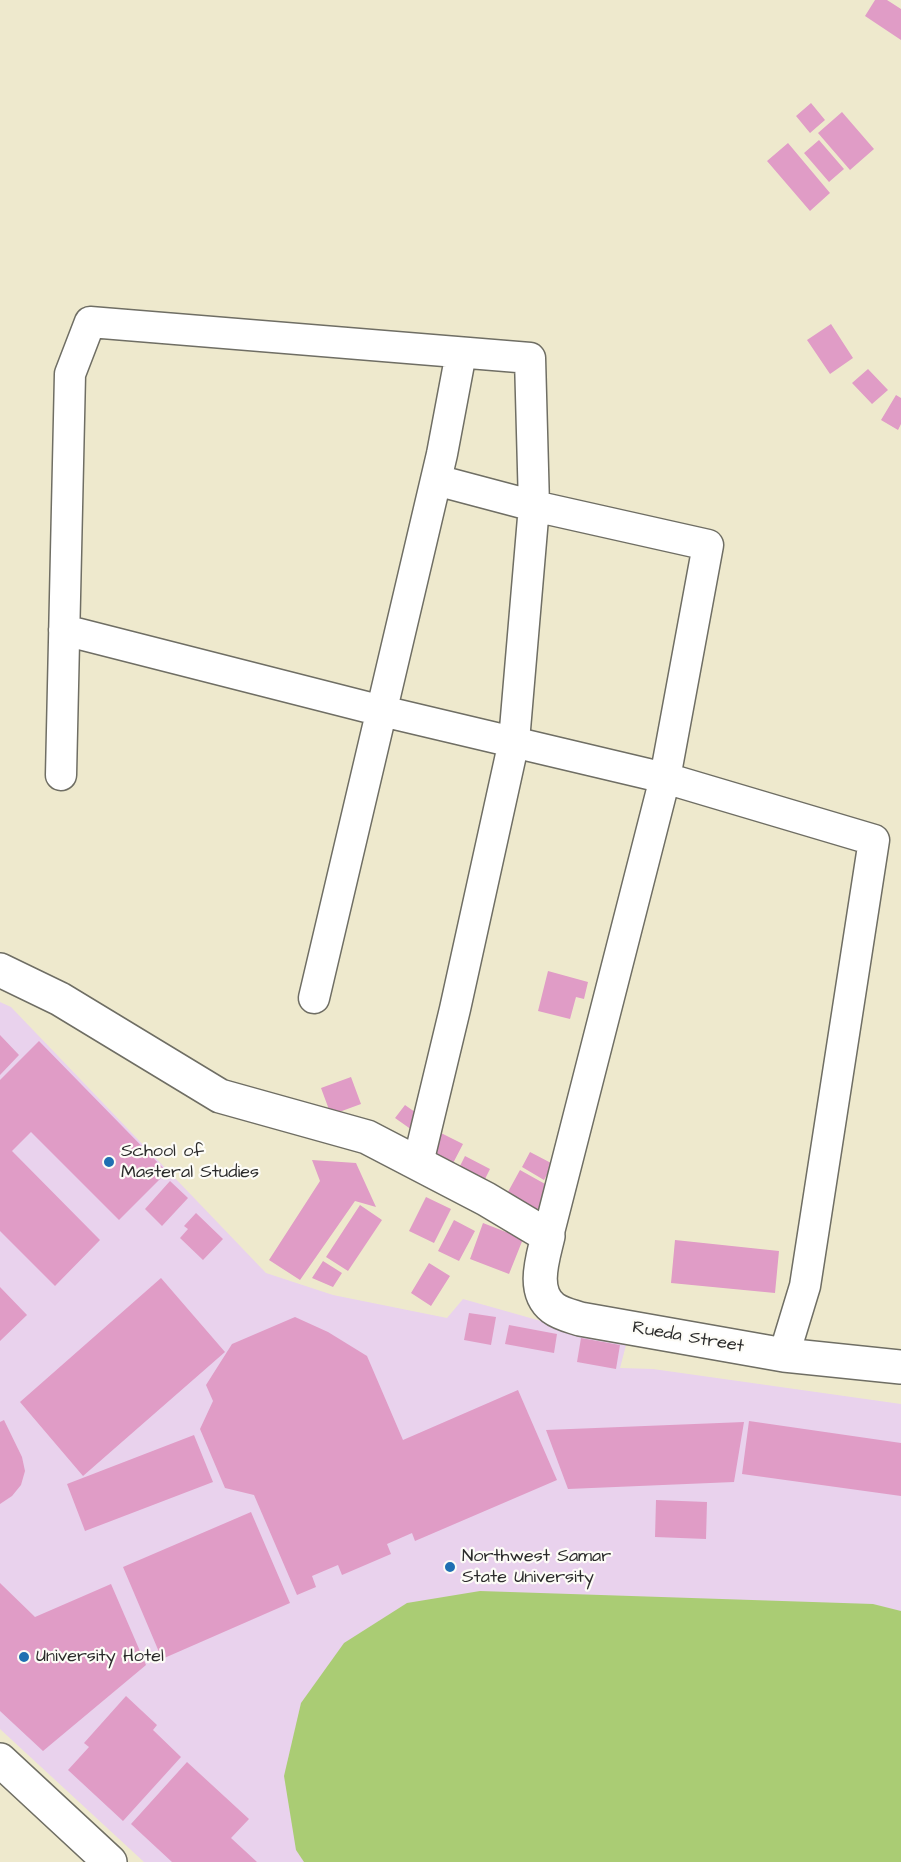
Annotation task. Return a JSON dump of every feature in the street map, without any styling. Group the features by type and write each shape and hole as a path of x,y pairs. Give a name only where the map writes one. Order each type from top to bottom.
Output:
{"street":[{"path":"60,775 70,374 90,322 530,358 534,506 514,741 456,1009 418,1163"},
{"path":"314,999 436,480 461,353"},
{"path":"0,970 60,999 220,1096 367,1137 486,1199 548,1236 665,778 708,545 534,506 436,480"},
{"path":"64,630 382,711 665,778 874,840 805,1286 784,1355"},
{"name":"Rueda Street","path":"548,1236 540,1273 542,1290 552,1308 564,1314 580,1319 784,1355 901,1367"},
{"path":"0,1760 110,1862"}],"shaded area":[{"name":"Northwest Samar State University","path":"0,1002 11,1007 266,1273 333,1295 447,1318 463,1299 626,1345 620,1368 653,1369 901,1404 901,1862 144,1862 0,1729"}],"green space":[{"path":"480,1591 873,1604 901,1611 901,1862 304,1862 296,1850 284,1776 301,1703 344,1643 407,1603"}],"building":[{"path":"875,0 887,0 901,9 901,40 865,16"},
{"path":"811,103 825,120 810,133 796,116"},
{"path":"842,112 874,149 850,170 818,133"},
{"path":"819,140 844,169 829,182 804,153"},
{"path":"788,143 830,193 810,211 767,161"},
{"path":"831,324 853,358 830,374 807,340"},
{"path":"868,369 888,390 872,404 852,383"},
{"path":"896,395 901,398 901,424 898,430 881,420"},
{"path":"548,971 588,982 584,999 576,997 570,1019 538,1011"},
{"path":"0,1035 19,1055 0,1075"},
{"name":"School of Masteral Studies","path":"39,1041 167,1172 119,1220 31,1132 12,1151 100,1240 55,1286 0,1231 0,1080"},
{"path":"351,1077 361,1104 331,1115 321,1088"},
{"path":"405,1105 422,1117 412,1130 395,1118"},
{"path":"441,1133 463,1144 450,1169 429,1159"},
{"path":"530,1152 553,1164 544,1180 522,1167"},
{"path":"465,1156 490,1169 479,1191 454,1178"},
{"path":"312,1160 356,1163 376,1207 355,1201 300,1280 269,1260 320,1181"},
{"path":"520,1170 554,1189 537,1220 503,1201"},
{"path":"170,1181 188,1198 162,1226 145,1209"},
{"path":"426,1197 451,1209 434,1243 409,1231"},
{"path":"360,1205 382,1220 348,1271 326,1257"},
{"path":"196,1213 223,1239 203,1260 180,1238 188,1229 184,1226"},
{"path":"454,1220 475,1231 459,1261 438,1251"},
{"path":"483,1223 506,1232 508,1227 525,1234 509,1274 470,1259"},
{"path":"675,1240 779,1251 775,1293 671,1283"},
{"path":"323,1261 342,1273 333,1287 312,1278"},
{"path":"429,1263 450,1276 431,1306 411,1293"},
{"path":"161,1278 225,1352 83,1476 20,1402"},
{"path":"0,1287 27,1315 0,1341"},
{"path":"469,1313 496,1317 491,1345 464,1340"},
{"path":"295,1317 328,1332 367,1356 403,1440 518,1390 557,1480 415,1541 412,1533 387,1544 391,1554 342,1575 338,1565 312,1576 316,1587 297,1595 254,1495 225,1488 200,1429 213,1401 206,1385 232,1344"},
{"path":"509,1325 557,1334 554,1353 505,1344"},
{"path":"581,1338 620,1345 616,1369 577,1362"},
{"path":"4,1420 22,1457 25,1471 21,1485 12,1496 0,1504 0,1422"},
{"path":"749,1421 901,1443 901,1496 742,1474"},
{"path":"744,1422 734,1482 568,1489 546,1430"},
{"path":"194,1435 213,1482 85,1531 67,1484"},
{"path":"656,1500 707,1502 706,1539 655,1537"},
{"path":"251,1512 290,1603 162,1659 123,1567"},
{"path":"0,1583 35,1617 111,1584 146,1665 43,1751 0,1711"},
{"path":"126,1696 157,1725 153,1730 181,1757 123,1821 68,1770 89,1747 84,1743"},
{"path":"187,1762 249,1819 231,1838 257,1862 172,1862 131,1824"}],"place":[{"name":"School of Masteral Studies","path":"109,1162"},
{"name":"Northwest Samar State University","path":"450,1567"},
{"name":"University Hotel","path":"24,1657"}]}
